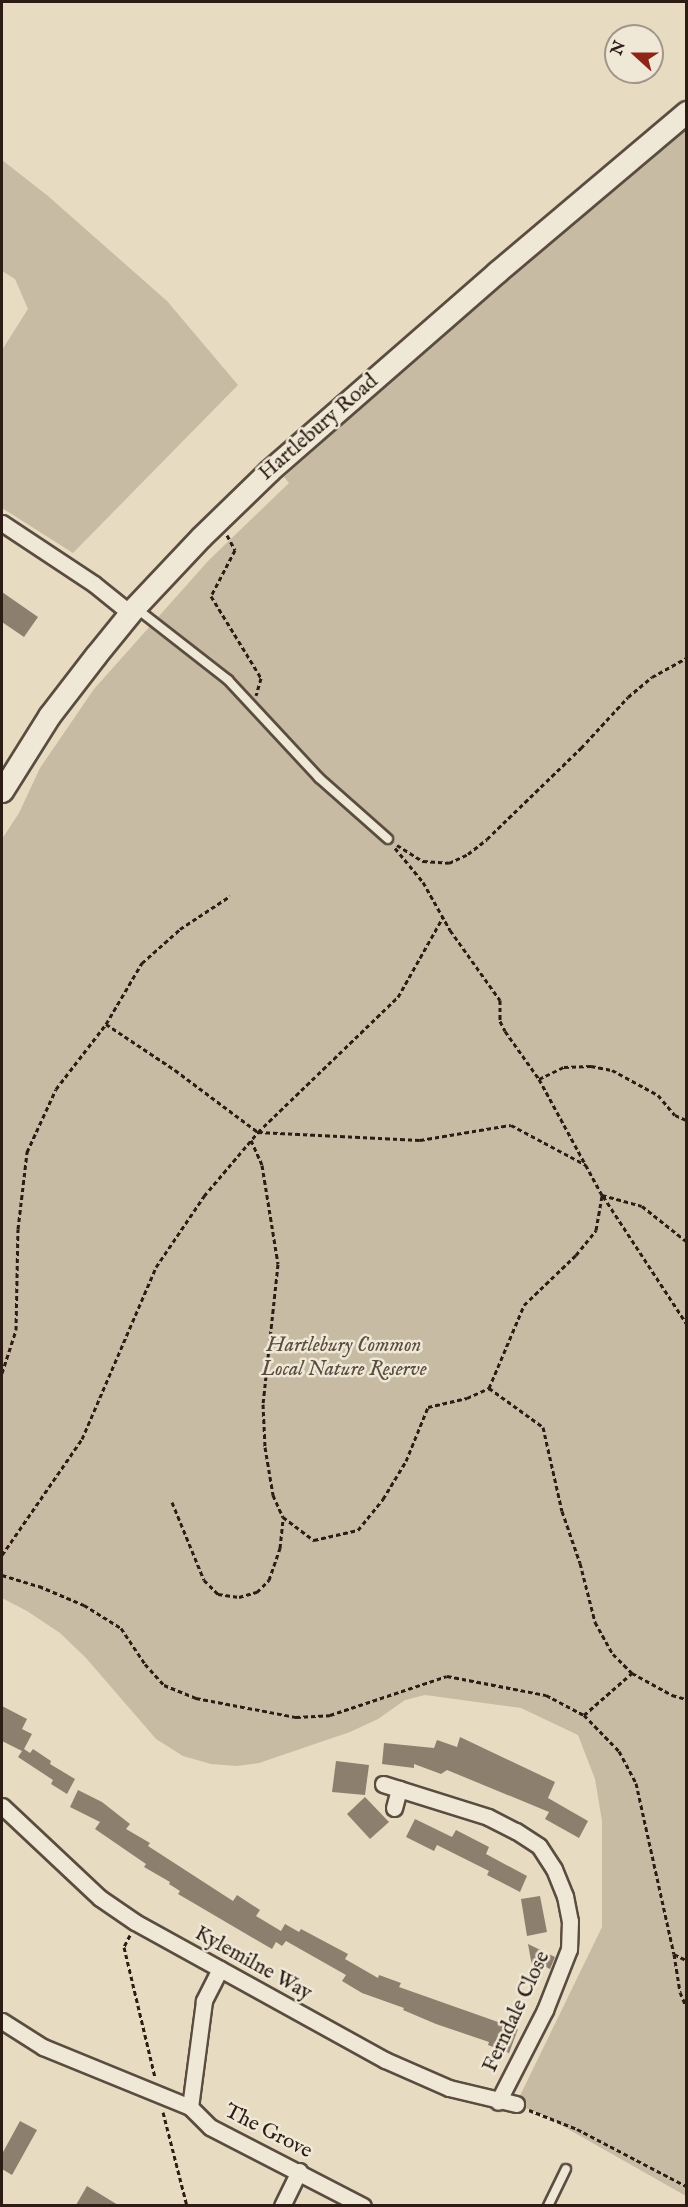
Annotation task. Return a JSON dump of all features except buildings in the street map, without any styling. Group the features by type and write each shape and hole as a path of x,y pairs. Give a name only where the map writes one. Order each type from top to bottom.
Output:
{"main road":[{"name":"Hartlebury Road","path":"2,791 48,716 133,610 216,522 269,471 496,272 687,112"}],"street":[{"path":"2,523 133,610"},
{"name":"Ferndale Close","path":"383,1784 488,1817 516,1831 539,1846 554,1869 565,1896 570,1921 569,1949 545,2010 498,2102"},
{"path":"394,1809 399,1789"},
{"name":"Kylemilne Way","path":"2,1806 100,1898 135,1922 385,2060 449,2088 498,2102 516,2104"},
{"path":"190,2107 204,2001 220,1970"},
{"name":"The Grove","path":"2,2021 43,2047 190,2107 210,2127 363,2205"},
{"path":"282,2205 299,2171"}],"lane":[{"path":"133,610 228,680 319,778 388,839"},
{"path":"548,2205 566,2169"}],"path":[{"path":"216,522 232,542 235,550 211,596 261,678 252,708"},
{"path":"388,839 423,861 448,863 468,854 488,839 581,748 628,697 652,677 687,658"},
{"path":"388,839 423,882 443,917 500,1000 500,1021 505,1031 539,1079 602,1195 687,1323"},
{"path":"2,1373 16,1330 18,1229 27,1152 56,1089 106,1024 141,963 180,929 230,896"},
{"path":"2,1555 82,1439 156,1267 204,1196 258,1132 398,997 443,917"},
{"path":"106,1024 175,1070 258,1132 420,1140 511,1125 586,1165"},
{"path":"539,1079 564,1066 591,1066 612,1070 658,1095 675,1115 687,1120"},
{"path":"251,1140 262,1165 278,1264 263,1404 265,1447 273,1495 283,1517 314,1540 358,1530 383,1499 406,1461 428,1407 467,1398 489,1388 525,1305 576,1255 596,1230 602,1195"},
{"path":"602,1195 642,1206 687,1241"},
{"path":"489,1388 543,1427 562,1511 580,1563 595,1622 613,1654 632,1673 672,1695 687,1699"},
{"path":"172,1502 204,1580 218,1594 239,1597 257,1592 269,1580 280,1548 283,1517"},
{"path":"2,1575 39,1586 84,1605 121,1628 146,1664 164,1684 196,1698 296,1717 330,1715 447,1676 546,1695 584,1715 619,1751 636,1783 674,1954 680,1992 687,2006"},
{"path":"584,1715 632,1673"},
{"path":"135,1922 124,1947 187,2205"},
{"path":"674,1954 687,1960"},
{"path":"516,2104 577,2129 687,2186"}],"green space":[{"name":"Hartlebury Common Local Nature Reserve","path":"686,125 686,2196 545,2116 516,2104 602,1927 602,1821 595,1779 578,1735 521,1708 425,1695 405,1700 378,1719 350,1732 259,1763 237,1766 211,1764 183,1756 156,1739 86,1658 60,1633 2,1598 2,839 19,813 40,768 94,689 209,560 289,483 284,477 523,264"},
{"path":"2,160 48,196 167,301 238,385 73,553 2,508 2,350 28,309 15,279 2,271"}]}
